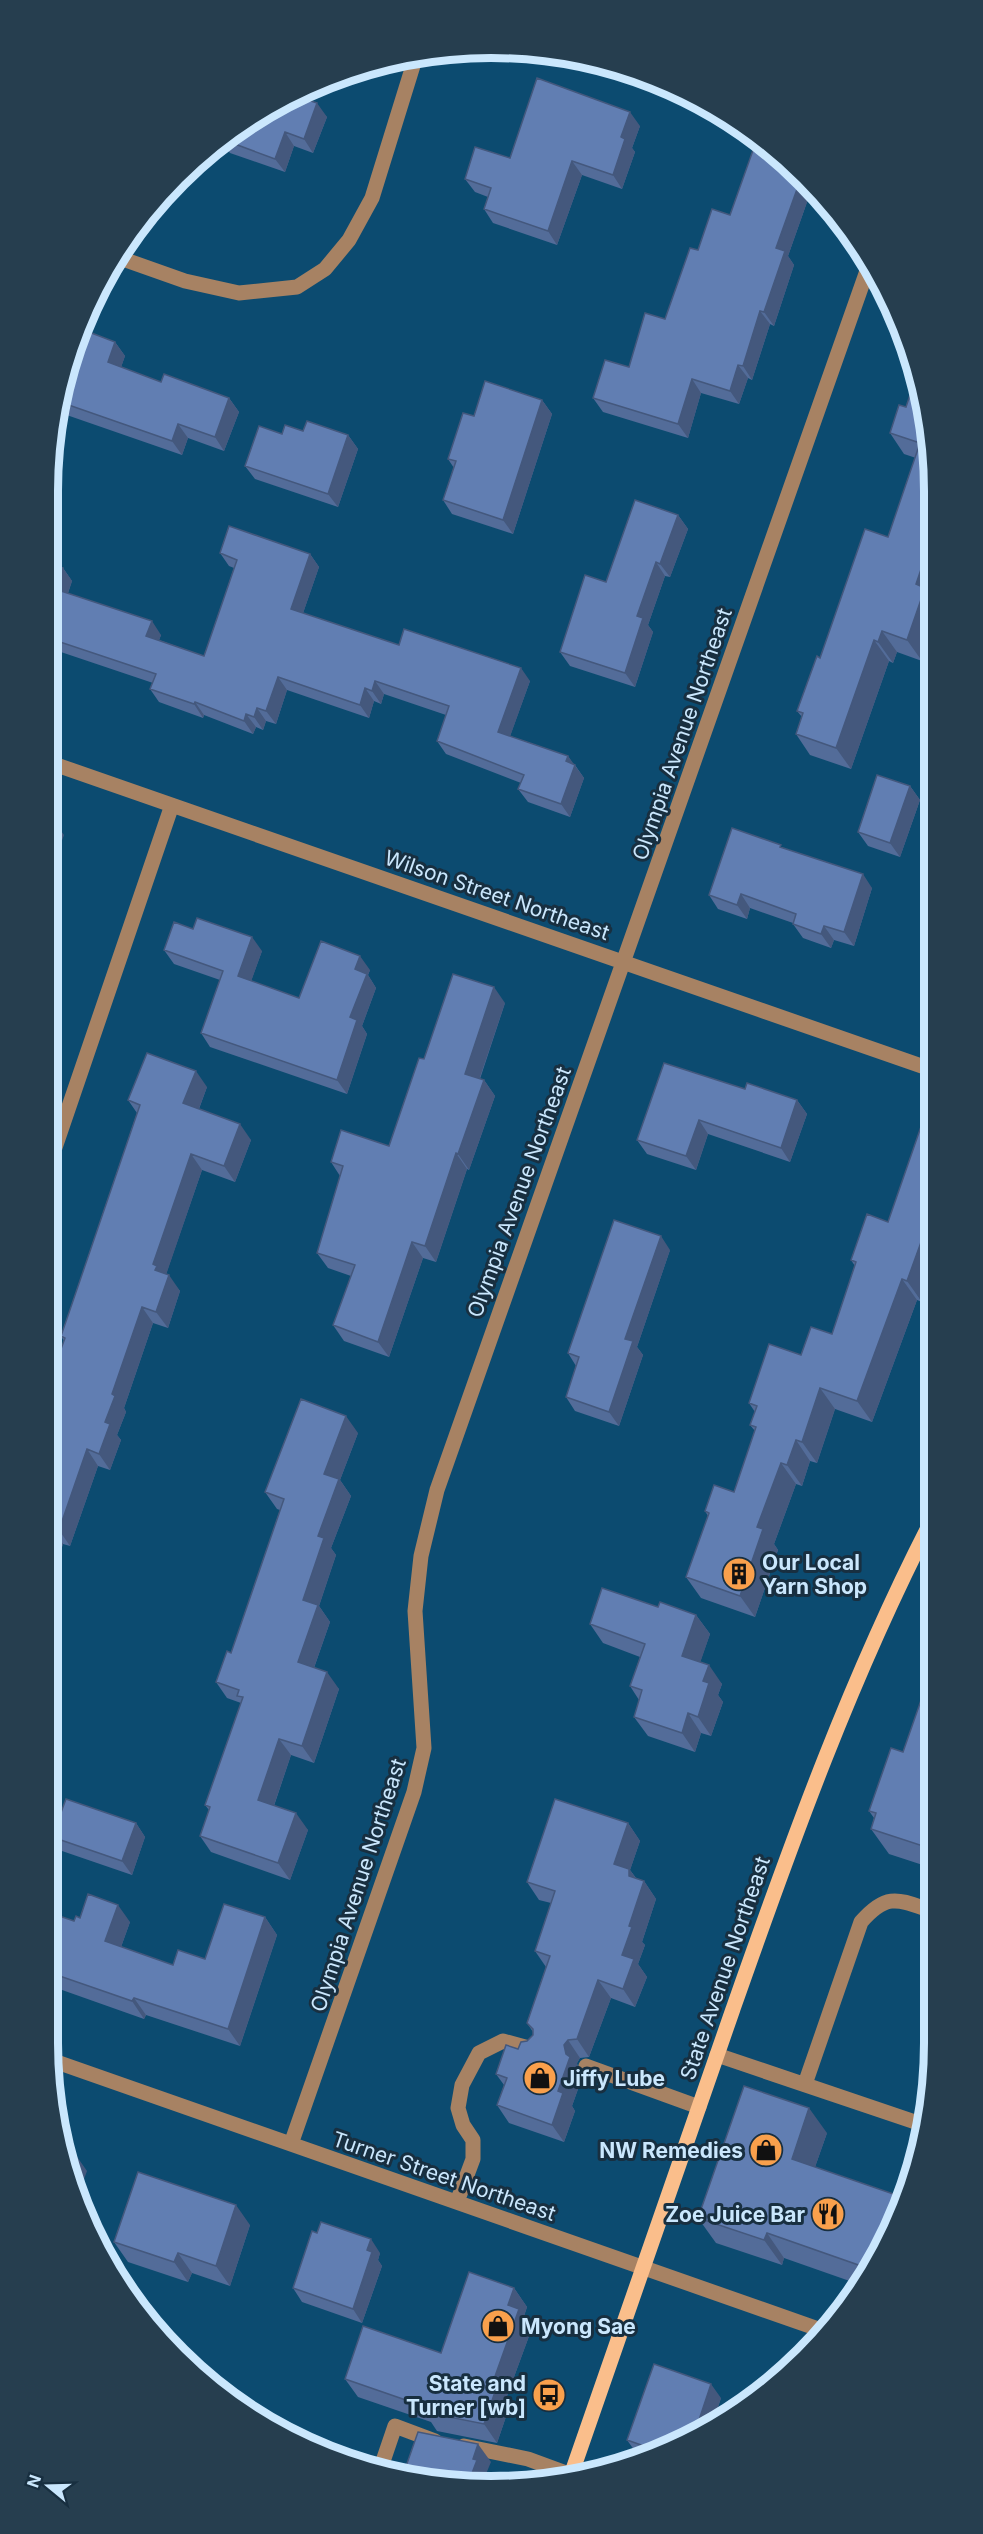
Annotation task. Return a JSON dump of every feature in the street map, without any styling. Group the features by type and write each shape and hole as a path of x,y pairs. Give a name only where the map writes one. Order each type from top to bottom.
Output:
{"main road":[{"name":"State Avenue Northeast","path":"576,2467 643,2266 791,1844 840,1718 924,1535"}],"street":[{"path":"126,260 185,281 239,292 297,287 325,269 343,248 372,198 413,66"},
{"name":"Olympia Avenue Northeast","path":"291,2144 414,1792 423,1737 415,1611 421,1556 436,1490 504,1294 625,962 866,275"},
{"name":"Wilson Street Northeast","path":"58,765 924,1067"},
{"path":"58,1139 172,805"},
{"path":"806,2084 861,1922 875,1907 891,1900 903,1901 924,1908"},
{"path":"457,2202 473,2159 473,2140 463,2125 458,2108 462,2085 479,2053 503,2042 536,2050"},
{"path":"717,2055 917,2123"},
{"name":"Turner Street Northeast","path":"59,2063 817,2328"},
{"path":"586,2066 699,2107"},
{"path":"383,2462 395,2426 432,2440 528,2459 557,2470"}],"building":[{"path":"537,78 630,112 621,137 625,139 613,175 572,161 548,231 484,209 491,188 465,179 475,147 510,158"},
{"path":"307,100 317,103 304,139 285,132 275,159 234,144 251,131 300,103"},
{"path":"754,147 798,185 776,248 785,251 764,312 760,311 743,366 738,365 730,391 692,379 678,424 593,398 605,360 629,367 645,313 665,319 690,248 698,250 712,209 730,215"},
{"path":"89,332 115,342 108,362 161,382 164,374 229,398 215,437 178,424 172,441 68,405 73,379"},
{"path":"485,381 542,400 503,520 443,500 456,461 448,459 463,413 474,416"},
{"path":"912,389 924,463 924,561 916,584 924,588 924,591 907,640 882,631 878,642 874,640 836,748 796,734 803,713 797,711 817,656 820,658 865,529 888,537 920,443 890,433 899,405 906,407"},
{"path":"307,421 348,435 328,494 245,466 259,426 282,434 285,425 303,431"},
{"path":"635,500 678,515 660,564 656,562 637,616 643,618 625,673 560,652 585,575 606,582"},
{"path":"229,526 310,554 291,609 399,645 404,629 521,668 498,732 568,756 566,761 575,765 561,804 518,789 524,775 437,741 449,706 375,681 372,691 365,688 360,705 278,677 266,711 257,708 254,717 246,714 244,721 195,702 194,704 150,689 156,674 58,641 58,590 152,621 146,636 204,656 237,560 220,553"},
{"path":"58,566 63,568 58,581"},
{"path":"877,775 910,786 890,843 858,832"},
{"path":"732,828 781,845 780,847 863,874 844,932 824,926 821,934 793,924 796,914 741,894 737,905 709,895"},
{"path":"197,918 252,937 238,976 299,998 321,941 360,956 355,969 367,974 350,1017 357,1020 337,1080 201,1033 223,971 164,950 174,922 193,929"},
{"path":"453,974 494,987 465,1074 484,1080 458,1154 456,1153 425,1246 412,1242 378,1342 333,1325 355,1265 317,1253 343,1166 331,1162 341,1130 389,1146 419,1058 424,1059"},
{"path":"147,1053 196,1071 183,1103 240,1124 224,1166 191,1154 153,1264 157,1266 155,1270 169,1275 156,1312 142,1307 112,1394 115,1396 105,1422 110,1424 99,1454 87,1449 59,1530 58,1357 65,1338 61,1336 140,1105 128,1100"},
{"path":"664,1063 745,1089 747,1083 797,1100 781,1148 699,1120 686,1156 637,1140"},
{"path":"924,1118 924,1234 907,1281 902,1279 857,1401 820,1388 802,1442 796,1440 787,1465 781,1463 757,1527 763,1529 740,1596 686,1577 709,1513 705,1511 714,1485 734,1492 756,1427 750,1425 757,1406 749,1403 769,1344 801,1355 811,1327 832,1334 856,1262 851,1260 867,1214 888,1222"},
{"path":"614,1220 661,1236 625,1339 633,1341 609,1412 566,1397 579,1357 568,1353"},
{"path":"301,1399 346,1416 324,1474 339,1479 318,1536 324,1538 303,1600 318,1605 298,1662 327,1672 302,1746 279,1739 258,1800 296,1813 278,1863 200,1836 210,1807 205,1805 243,1697 237,1696 239,1690 216,1682 227,1651 231,1653 284,1499 265,1492"},
{"path":"602,1588 658,1607 660,1602 696,1615 682,1656 709,1665 703,1681 709,1683 698,1717 688,1713 682,1733 634,1717 642,1690 630,1686 645,1644 590,1624"},
{"path":"924,1692 924,1846 871,1829 876,1813 869,1811 891,1748 903,1752"},
{"path":"66,1799 136,1823 122,1861 58,1839 58,1821"},
{"path":"555,1799 628,1823 614,1864 629,1869 629,1876 644,1881 622,1955 634,1959 623,1989 598,1980 577,2039 568,2040 564,2045 566,2054 570,2057 558,2091 563,2093 552,2125 497,2105 507,2078 496,2074 506,2045 518,2049 521,2042 527,2041 533,2035 533,2029 527,2023 550,1956 535,1951 555,1891 527,1882"},
{"path":"88,1894 118,1905 105,1941 173,1965 178,1950 205,1959 224,1904 265,1917 228,2029 134,1998 132,2001 58,1975 58,1915 74,1921 76,1916 80,1918"},
{"path":"744,2086 809,2108 792,2159 897,2195 880,2234 862,2266 767,2233 764,2240 698,2218"},
{"path":"138,2172 236,2205 216,2266 178,2253 174,2262 114,2242"},
{"path":"321,2222 371,2239 367,2250 372,2252 353,2309 293,2288 312,2231 317,2233"},
{"path":"469,2272 514,2288 508,2305 519,2309 493,2382 498,2383 484,2424 424,2412 426,2407 345,2379 363,2326 441,2353"},
{"path":"654,2364 711,2384 698,2423 647,2447 627,2440"},
{"path":"418,2432 478,2444 473,2459 477,2460 471,2475 406,2467"}],"place":[{"name":"Our Local Yarn Shop","path":"739,1574"},
{"name":"Jiffy Lube","path":"540,2078"},
{"name":"NW Remedies","path":"766,2150"},
{"name":"Zoe Juice Bar","path":"828,2214"},
{"name":"Myong Sae","path":"498,2326"},
{"name":"State and Turner [wb]","path":"549,2395"}]}
